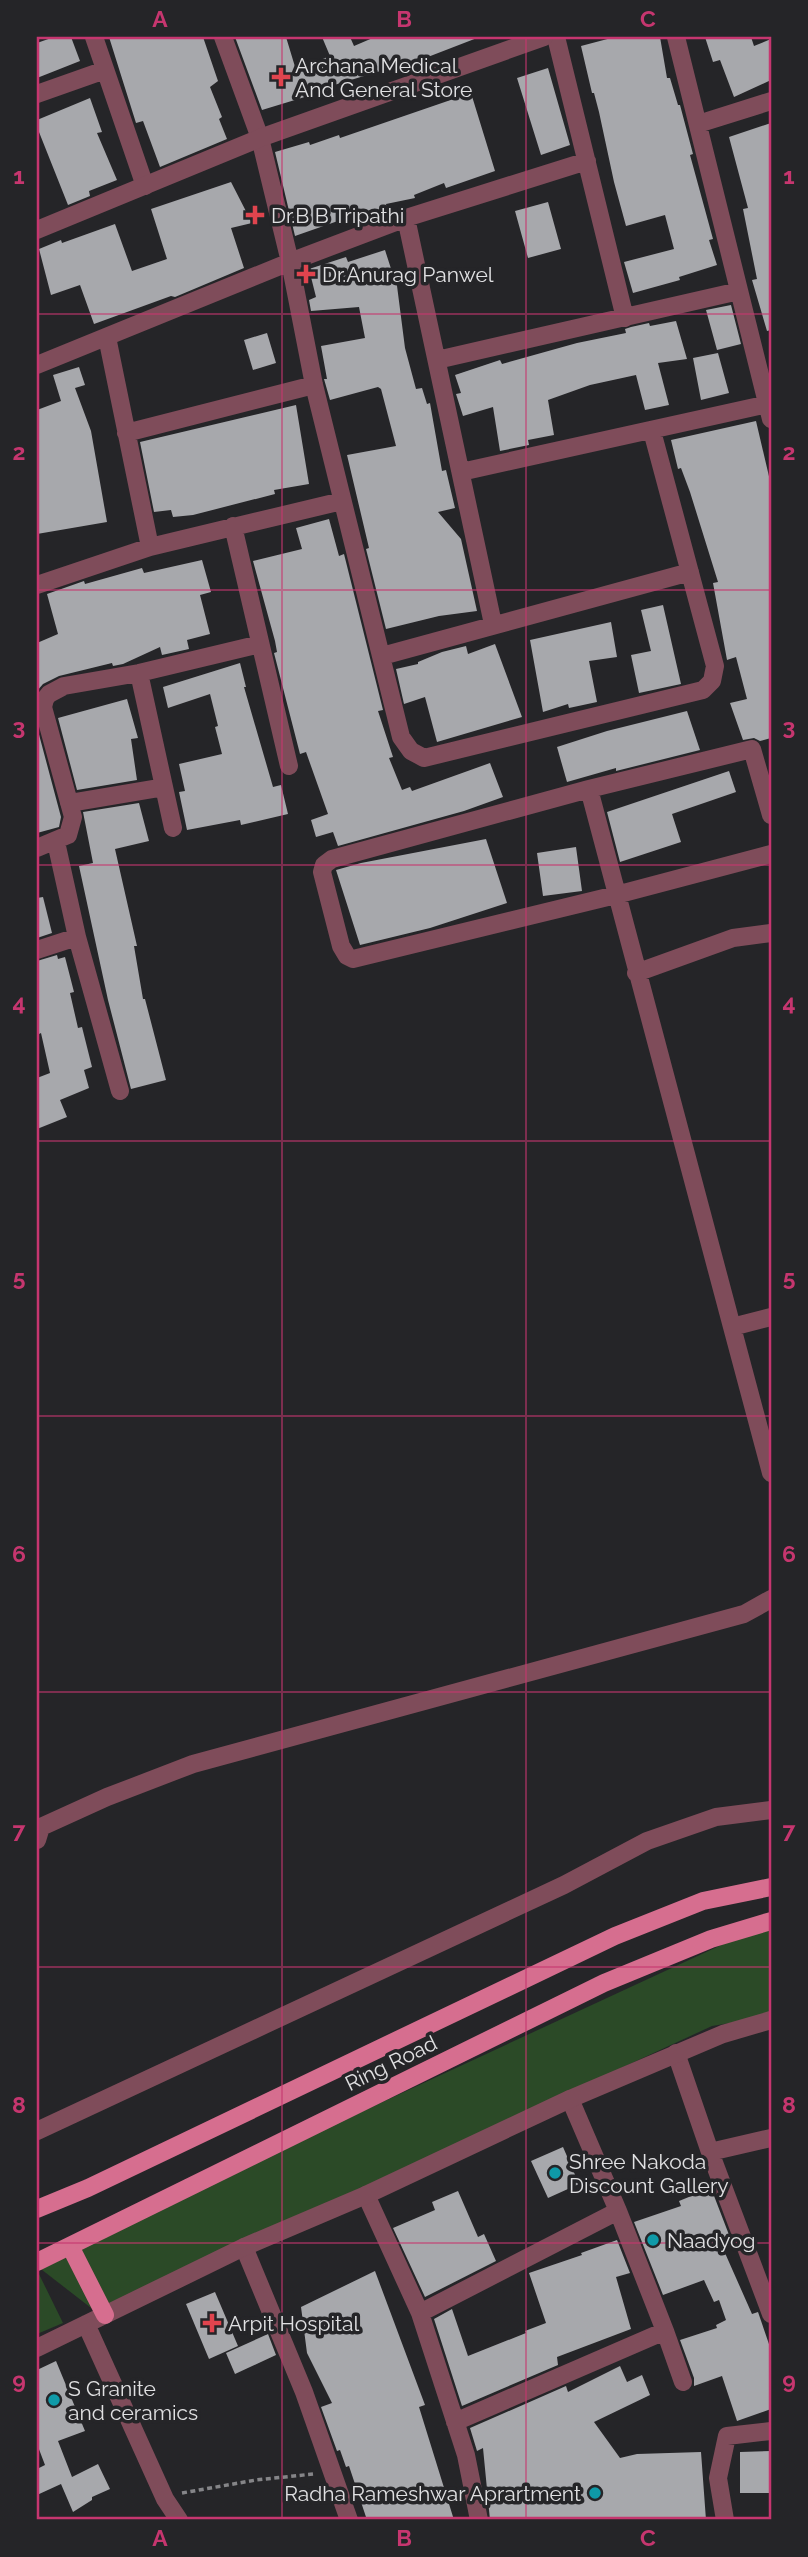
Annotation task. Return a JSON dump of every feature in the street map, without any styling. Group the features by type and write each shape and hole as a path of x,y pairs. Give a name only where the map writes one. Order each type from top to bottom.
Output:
{"main road":[{"name":"Ring Road","path":"37,2209 113,2176 615,1936 702,1901 771,1887"},
{"name":"Ring Road","path":"37,2262 604,1983 711,1938 771,1920"},
{"path":"70,2246 105,2315"}],"street":[{"path":"94,37 145,186"},
{"path":"223,37 260,138 342,501 401,737 411,751 424,758 703,690 712,681 715,666 652,431"},
{"path":"37,230 260,138 544,37"},
{"path":"556,37 625,318"},
{"path":"461,472 652,431 769,411 676,37"},
{"path":"37,94 105,70"},
{"path":"698,124 771,101"},
{"path":"37,365 406,218 586,161"},
{"path":"406,218 494,624"},
{"path":"437,360 739,290"},
{"path":"107,337 149,547"},
{"path":"126,433 314,385"},
{"path":"37,585 149,547 342,501"},
{"path":"233,526 289,766"},
{"path":"382,656 690,572"},
{"path":"37,848 68,835 73,817 43,707 45,699 64,686 139,673 260,644"},
{"path":"139,673 173,828"},
{"path":"771,815 752,749 589,789 332,859 324,865 322,872 341,946 347,956 353,959 771,854"},
{"path":"69,803 164,787"},
{"path":"589,789 771,1474"},
{"path":"56,842 77,937 120,1091"},
{"path":"636,973 733,938 771,933"},
{"path":"37,950 77,937"},
{"path":"732,1327 771,1317"},
{"path":"37,1840 41,1827 107,1797 193,1764 744,1614 771,1600"},
{"path":"37,2131 564,1885 647,1842 716,1817 771,1810"},
{"path":"37,2348 244,2247 366,2194 570,2099 723,2034 771,2020"},
{"path":"676,2053 771,2314"},
{"path":"570,2099 618,2211 683,2382"},
{"path":"710,2152 771,2138"},
{"path":"366,2194 420,2313 466,2455 479,2520"},
{"path":"420,2313 618,2211"},
{"path":"244,2247 304,2392 349,2520"},
{"path":"86,2324 166,2499 179,2520"},
{"path":"455,2422 665,2331"},
{"path":"725,2520 718,2478 727,2436 771,2431"}],"path":[{"path":"166,2499 183,2492 256,2480 333,2473"}],"green space":[{"path":"771,1922 771,2016 712,2026 95,2311 37,2266 37,2262"},
{"path":"37,2270 63,2323 37,2334"}],"building":[{"path":"54,37 71,37 80,61 37,78 37,43"},
{"path":"109,37 203,37 218,81 210,87 227,139 160,167 143,121 136,123"},
{"path":"235,37 286,37 296,70 330,56 322,37 350,37 354,46 375,37 477,38 389,72 387,69 331,86 332,89 309,99 308,96 262,110"},
{"path":"615,37 660,37 667,78 670,78 680,105 693,154 690,155 713,239 709,240 717,265 679,277 680,280 633,293 624,262 674,249 665,215 626,226 581,46"},
{"path":"705,37 751,37 754,46 771,39 771,80 734,97 720,60 713,62"},
{"path":"548,68 570,145 541,155 517,78"},
{"path":"471,93 495,171 446,188 444,183 414,195 415,198 386,204 387,209 335,222 295,236 275,152 309,142 310,145 339,135 340,138"},
{"path":"90,98 102,132 97,133 117,180 89,191 90,196 68,205 37,127 37,120"},
{"path":"771,123 771,330 767,331 752,280 757,279 743,209 748,208 729,137"},
{"path":"231,182 252,223 231,228 244,268 175,297 171,296 94,324 80,285 51,295 39,249 115,224 132,271 167,259 151,209"},
{"path":"548,202 561,249 528,258 515,211"},
{"path":"385,250 396,278 405,348 416,389 422,388 427,404 430,403 442,471 446,470 455,508 438,512 461,539 477,611 439,616 386,629 347,455 396,446 381,389 378,387 330,400 324,379 327,379 321,346 365,338 359,307 311,311 309,300 316,297 309,269 346,257 348,262"},
{"path":"731,305 741,344 717,350 706,310"},
{"path":"676,321 687,359 658,363 669,405 645,410 636,375 590,385 548,400 554,435 528,440 529,445 500,451 493,407 463,416 456,394 461,393 455,375 500,360 502,364 577,343 626,333 625,329 631,327"},
{"path":"267,333 276,363 253,370 244,340"},
{"path":"718,353 729,393 701,400 693,358"},
{"path":"79,367 85,385 75,388 91,431 107,522 37,534 37,410 61,401 53,375"},
{"path":"296,405 309,484 274,490 275,494 193,515 173,517 171,510 154,512 140,442"},
{"path":"756,421 771,485 771,738 760,741 754,738 743,740 730,703 747,699 736,657 727,660 713,583 718,582 690,492 681,468 678,469 671,440"},
{"path":"329,519 339,556 344,554 383,710 378,711 393,757 389,758 402,790 410,787 412,791 490,763 503,797 464,811 338,846 333,832 316,837 311,820 328,814 306,752 300,754 274,653 277,652 275,641 253,561 302,549 296,528"},
{"path":"202,560 211,592 200,595 210,634 187,640 189,649 162,655 160,647 123,664 113,666 112,663 59,676 43,684 37,691 37,643 58,634 47,594 84,581 85,584 142,568 144,573"},
{"path":"663,605 681,684 639,693 631,655 651,651 641,610"},
{"path":"611,622 617,657 589,661 597,702 569,708 568,704 543,712 530,640"},
{"path":"495,644 522,717 437,742 425,697 404,704 396,669 418,664 442,652 466,646 468,654"},
{"path":"240,663 244,687 273,787 281,785 288,814 241,825 240,820 187,830 179,792 185,791 179,764 222,754 215,727 218,726 210,694 168,708 163,687"},
{"path":"127,699 138,738 131,739 137,780 77,790 58,718"},
{"path":"687,711 700,750 616,771 616,768 567,782 557,747"},
{"path":"37,727 61,817 59,827 37,833"},
{"path":"729,771 736,792 672,814 681,842 620,862 607,812"},
{"path":"139,803 149,841 115,849 137,946 134,946 143,999 166,1080 131,1089 108,1000 79,866 93,863 83,812"},
{"path":"486,839 507,903 430,928 360,945 336,870"},
{"path":"576,847 582,891 543,896 537,853"},
{"path":"43,897 52,933 37,938 37,898"},
{"path":"57,955 58,959 65,957 74,992 70,993 78,1028 82,1027 92,1067 84,1070 89,1088 60,1100 67,1117 37,1129 37,1078 50,1073 41,1033 37,1035 37,961"},
{"name":"Shree Nakoda Discount Gallery","path":"563,2147 579,2184 548,2198 531,2161"},
{"path":"711,2188 731,2240 721,2244 752,2314 758,2312 771,2350 771,2409 737,2421 722,2376 694,2386 694,2378 680,2340 717,2328 716,2325 726,2320 719,2300 714,2302 704,2280 663,2295 634,2222 681,2206 679,2201"},
{"path":"458,2191 478,2237 484,2234 496,2261 425,2297 393,2228 435,2210 432,2202"},
{"path":"617,2240 630,2273 616,2277 631,2329 557,2357 558,2365 462,2406 434,2319 452,2309 468,2356 526,2333 525,2331 546,2323 529,2273"},
{"path":"375,2271 425,2405 419,2407 454,2520 367,2520 349,2466 346,2467 340,2450 337,2451 321,2407 332,2403 307,2353 301,2307"},
{"name":"Arpit Hospital","path":"215,2292 238,2346 209,2359 186,2304"},
{"path":"268,2334 276,2355 235,2374 226,2353"},
{"path":"56,2361 85,2431 58,2441 72,2477 98,2464 110,2489 92,2497 92,2500 73,2512 61,2484 37,2495 37,2469 45,2465 37,2444 37,2370"},
{"name":"Radha Rameshwar Aprartment","path":"620,2366 627,2382 642,2375 650,2395 594,2422 620,2458 637,2454 701,2452 706,2520 490,2520 483,2448 477,2451 470,2428 566,2386 568,2392"},
{"path":"771,2451 771,2493 740,2493 740,2452"}],"place":[{"name":"Archana Medical And General Store","path":"281,77"},
{"name":"Dr.B B Tripathi","path":"255,215"},
{"name":"Dr.Anurag Panwel","path":"306,274"},
{"name":"Shree Nakoda Discount Gallery","path":"555,2173"},
{"name":"Naadyog","path":"653,2240"},
{"name":"Arpit Hospital","path":"212,2323"},
{"name":"S Granite and ceramics","path":"54,2400"},
{"name":"Radha Rameshwar Aprartment","path":"595,2493"}]}
